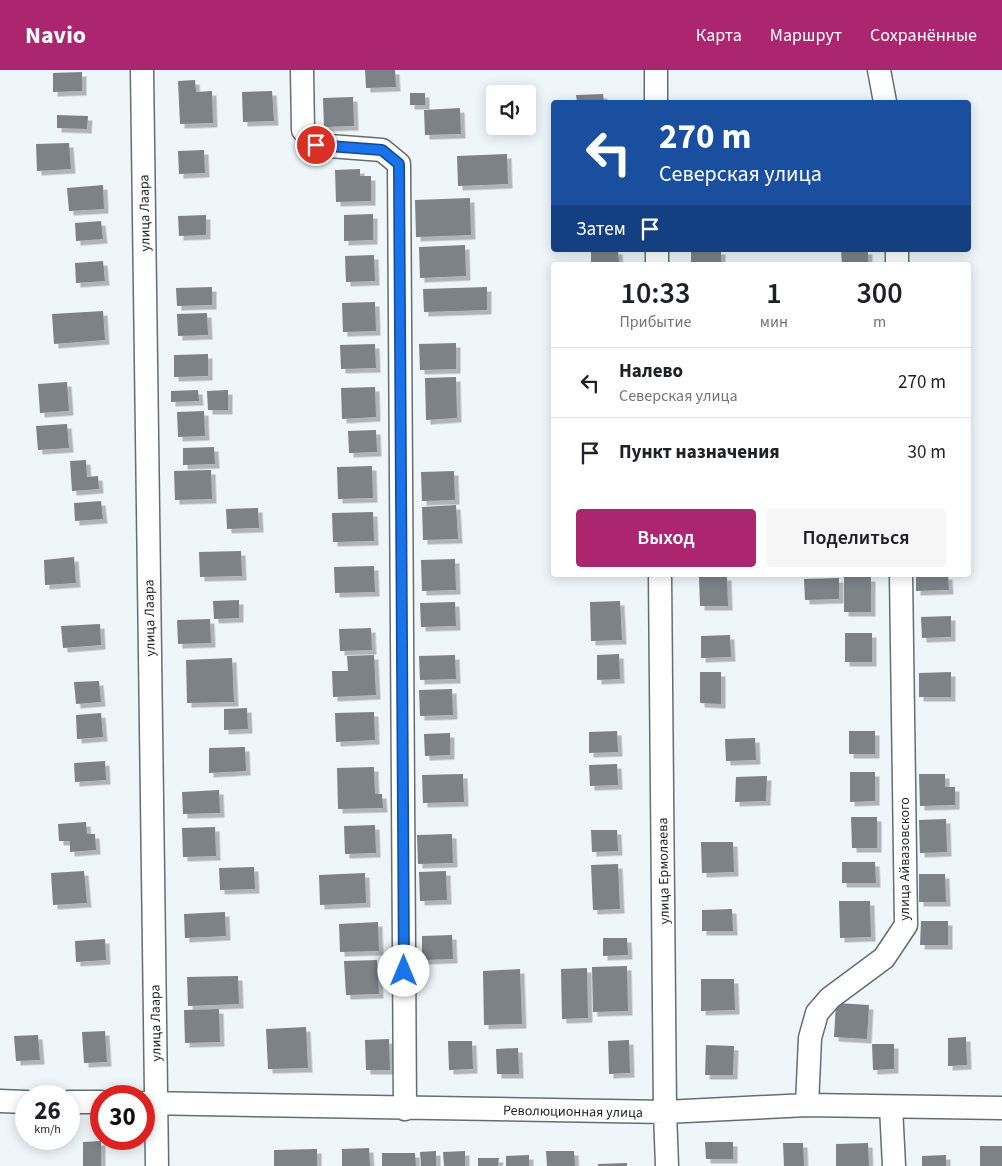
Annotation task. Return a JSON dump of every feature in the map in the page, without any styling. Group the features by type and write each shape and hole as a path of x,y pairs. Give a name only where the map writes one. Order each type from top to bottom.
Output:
{"street":[{"name":"улица Лаара","path":"142,70 150,1085"},
{"path":"302,70 303,130 316,145 382,150 399,164 405,1109"},
{"path":"656,70 656,100"},
{"path":"879,70 885,100"},
{"name":"улица Ермолаева","path":"660,577 667,1166"},
{"name":"улица Айвазовского","path":"807,1105 810,1038 817,1013 830,998 884,958 906,926 901,577"},
{"path":"0,1101 15,1102"},
{"name":"Революционная улица","path":"155,1103 405,1109 665,1112 807,1105 1002,1108"},
{"path":"891,1107 894,1166"},
{"name":"улица Лаара","path":"155,1148 157,1166"}],"building":[{"path":"365,70 395,70 396,87 366,88"},
{"path":"82,72 82,91 53,92 53,73"},
{"path":"195,80 196,92 212,91 213,123 180,124 178,81"},
{"path":"272,91 274,121 243,122 242,92"},
{"path":"410,93 425,93 425,105 410,105"},
{"path":"603,94 604,100 577,100 576,95"},
{"path":"353,97 354,126 324,127 323,98"},
{"path":"460,108 461,134 425,135 424,110"},
{"path":"57,115 88,116 87,129 57,128"},
{"path":"69,143 71,169 37,171 36,144"},
{"path":"204,150 205,173 179,174 178,151"},
{"path":"507,154 508,184 458,186 457,156"},
{"path":"360,169 360,176 371,176 371,201 336,202 335,170"},
{"path":"103,185 104,209 69,211 67,188"},
{"path":"470,198 471,235 416,237 415,200"},
{"path":"373,214 373,240 344,241 344,215"},
{"path":"206,215 206,235 179,236 178,216"},
{"path":"101,221 103,239 76,241 75,223"},
{"path":"465,245 466,276 420,278 419,247"},
{"path":"591,252 618,252 619,262 591,262"},
{"path":"691,252 721,252 721,262 691,262"},
{"path":"841,252 868,252 868,262 842,262"},
{"path":"374,255 375,281 346,282 345,256"},
{"path":"103,261 105,281 76,283 75,263"},
{"path":"212,287 212,305 177,306 176,288"},
{"path":"487,287 487,310 424,312 423,289"},
{"path":"375,302 376,331 343,332 342,303"},
{"path":"103,311 105,340 54,344 52,314"},
{"path":"207,313 208,335 178,336 177,314"},
{"path":"456,343 456,369 420,370 419,344"},
{"path":"375,344 376,368 341,369 340,345"},
{"path":"208,354 208,376 174,377 174,355"},
{"path":"456,377 457,418 426,420 425,378"},
{"path":"67,382 69,411 40,413 38,384"},
{"path":"375,387 376,417 342,419 341,388"},
{"path":"198,390 199,401 171,402 171,391"},
{"path":"228,390 228,410 208,410 207,391"},
{"path":"204,411 205,436 178,437 177,412"},
{"path":"67,424 69,448 38,450 36,426"},
{"path":"376,430 377,452 349,453 348,431"},
{"path":"214,447 215,464 183,465 183,448"},
{"path":"86,460 87,477 98,476 99,489 72,491 70,461"},
{"path":"372,466 373,498 338,499 337,467"},
{"path":"211,470 212,499 175,500 174,471"},
{"path":"454,471 455,500 422,501 421,472"},
{"path":"101,501 103,519 75,521 74,503"},
{"path":"456,505 458,539 423,540 422,507"},
{"path":"258,508 259,528 227,529 226,509"},
{"path":"373,512 374,541 333,542 332,513"},
{"path":"241,551 242,576 200,577 199,552"},
{"path":"74,557 76,583 45,585 44,560"},
{"path":"455,559 456,590 422,591 421,560"},
{"path":"374,566 375,592 335,593 334,567"},
{"path":"699,577 727,577 728,606 700,606"},
{"path":"844,577 871,577 871,612 844,612"},
{"path":"916,577 948,577 949,590 916,591"},
{"path":"839,578 839,599 805,600 804,579"},
{"path":"239,600 239,618 214,619 213,601"},
{"path":"620,601 622,640 591,641 590,602"},
{"path":"455,602 456,626 421,627 420,603"},
{"path":"951,616 951,637 922,638 921,617"},
{"path":"210,619 211,643 178,644 177,620"},
{"path":"100,624 101,645 63,648 61,626"},
{"path":"371,628 372,650 340,651 339,629"},
{"path":"845,633 872,633 872,662 845,662"},
{"path":"730,635 731,657 701,658 701,636"},
{"path":"619,654 620,679 597,680 597,655"},
{"path":"374,655 376,695 333,697 332,671 348,671 347,656"},
{"path":"455,655 456,679 420,680 419,656"},
{"path":"232,658 234,702 187,703 186,660"},
{"path":"700,672 721,672 721,704 700,703"},
{"path":"951,672 951,697 919,697 919,673"},
{"path":"99,681 101,702 76,704 74,682"},
{"path":"452,689 453,715 420,716 419,690"},
{"path":"247,708 248,729 224,730 224,709"},
{"path":"374,712 375,740 336,742 335,713"},
{"path":"101,713 103,737 77,739 76,715"},
{"path":"617,731 618,752 589,753 589,732"},
{"path":"849,731 875,731 875,754 849,754"},
{"path":"450,733 450,755 425,756 424,734"},
{"path":"755,738 756,760 726,761 725,739"},
{"path":"245,747 246,771 209,773 209,748"},
{"path":"105,761 106,780 75,782 74,763"},
{"path":"617,764 618,785 590,786 589,765"},
{"path":"374,767 375,794 382,794 383,808 338,809 337,768"},
{"path":"850,772 875,772 875,801 850,802"},
{"path":"463,774 464,802 423,803 422,775"},
{"path":"919,774 945,774 945,787 955,787 955,805 920,806"},
{"path":"767,776 766,801 735,802 736,777"},
{"path":"219,790 220,813 183,814 182,792"},
{"path":"851,817 877,817 877,848 852,848"},
{"path":"946,819 947,852 920,853 919,820"},
{"path":"86,822 87,834 95,834 96,850 70,852 70,841 59,841 58,824"},
{"path":"375,825 376,853 345,854 344,826"},
{"path":"215,827 216,856 183,857 182,828"},
{"path":"591,830 617,830 618,851 592,852"},
{"path":"452,834 453,863 418,864 417,835"},
{"path":"701,842 733,842 734,872 702,873"},
{"path":"842,862 875,862 876,883 842,883"},
{"path":"618,864 620,909 593,910 591,865"},
{"path":"254,867 255,889 220,890 219,868"},
{"path":"84,871 87,903 53,905 51,873"},
{"path":"446,871 447,900 420,901 419,872"},
{"path":"365,873 366,903 320,905 319,875"},
{"path":"919,874 945,874 946,902 919,902"},
{"path":"839,901 870,901 871,937 840,938"},
{"path":"732,909 733,931 702,931 702,910"},
{"path":"225,912 226,936 185,938 184,914"},
{"path":"921,921 948,921 948,945 920,945"},
{"path":"378,922 379,951 340,952 339,924"},
{"path":"452,935 453,959 422,960 422,936"},
{"path":"603,938 627,938 628,955 603,956"},
{"path":"105,939 106,960 76,962 75,941"},
{"path":"377,960 379,994 346,995 344,961"},
{"path":"627,966 628,1011 593,1012 592,967"},
{"path":"587,968 588,1018 562,1019 561,969"},
{"path":"520,969 522,1024 484,1025 483,971"},
{"path":"238,976 239,1004 188,1006 187,977"},
{"path":"701,979 734,979 735,1010 701,1011"},
{"path":"836,1003 869,1005 867,1039 834,1037"},
{"path":"219,1009 220,1042 185,1043 184,1010"},
{"path":"306,1027 308,1068 268,1069 266,1029"},
{"path":"105,1031 107,1062 84,1063 82,1032"},
{"path":"38,1035 40,1060 16,1061 14,1036"},
{"path":"966,1037 967,1065 948,1066 948,1038"},
{"path":"389,1039 390,1070 366,1070 365,1040"},
{"path":"629,1040 630,1073 609,1074 608,1041"},
{"path":"448,1041 472,1041 473,1069 449,1070"},
{"path":"872,1044 894,1044 894,1069 873,1070"},
{"path":"706,1045 734,1046 733,1075 705,1075"},
{"path":"518,1048 519,1074 497,1074 496,1049"},
{"path":"83,1142 90,1142 90,1150 101,1150 101,1166 83,1166"},
{"path":"705,1142 733,1142 733,1159 706,1159"},
{"path":"783,1143 803,1143 804,1166 784,1166"},
{"path":"868,1143 869,1166 836,1166 836,1144"},
{"path":"980,1146 1002,1146 1002,1166 980,1166"},
{"path":"369,1148 370,1166 342,1166 342,1149"},
{"path":"317,1149 317,1166 274,1166 274,1150"},
{"path":"436,1151 436,1166 421,1166 420,1152"},
{"path":"465,1151 465,1166 444,1166 443,1152"},
{"path":"546,1151 574,1151 575,1166 547,1166"},
{"path":"382,1153 415,1153 416,1166 382,1166"},
{"path":"529,1155 529,1166 506,1166 506,1156"},
{"path":"946,1155 946,1166 922,1166 922,1156"},
{"path":"478,1158 499,1158 498,1166 478,1166"},
{"path":"627,1163 627,1166 598,1166 598,1164"}],"route":[{"path":"316,145 382,150 399,164 404,971"}]}
